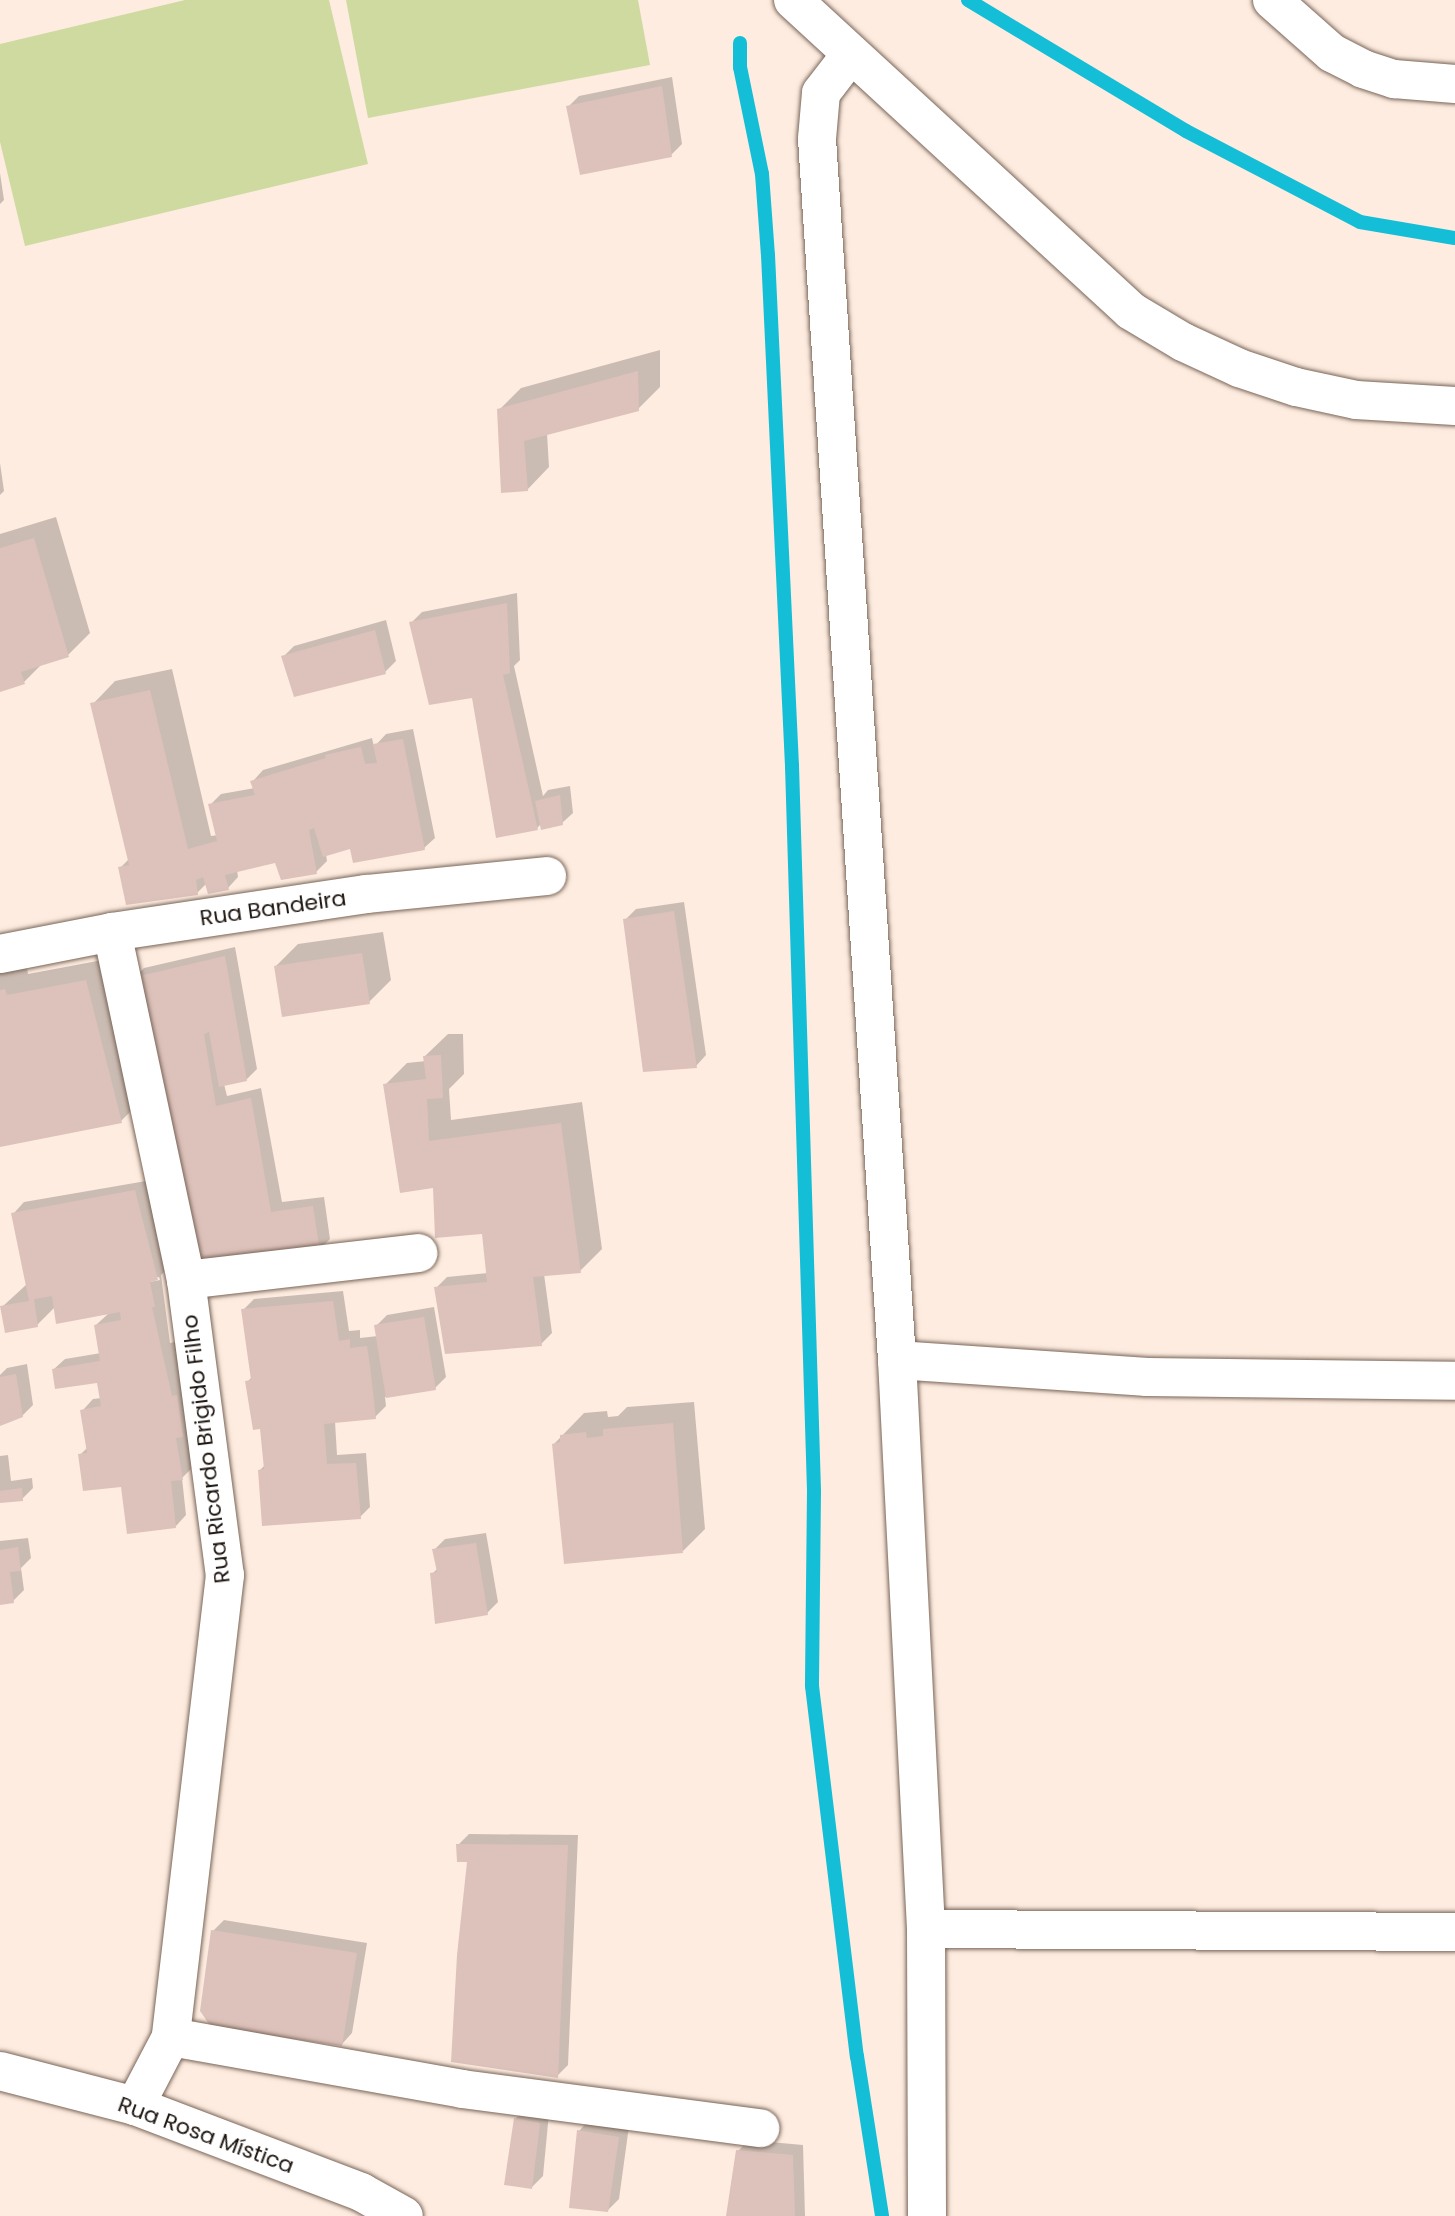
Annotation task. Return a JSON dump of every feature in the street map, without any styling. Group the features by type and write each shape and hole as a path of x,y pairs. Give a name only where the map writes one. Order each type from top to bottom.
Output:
{"street":[{"path":"793,0 1131,311 1183,342 1239,368 1296,387 1356,400 1455,406"},
{"path":"1272,0 1332,53 1363,69 1394,79 1455,84"},
{"path":"851,54 821,93 817,139 897,1360 926,1929 927,2216"},
{"name":"Rua Bandeira","path":"0,954 112,932 367,894 547,876"},
{"name":"Rua Ricardo Brigido Filho","path":"112,932 186,1280 225,1575 171,2037 135,2106"},
{"path":"186,1280 418,1253"},
{"path":"897,1360 1147,1377 1455,1381"},
{"path":"926,1929 1455,1932"},
{"path":"171,2037 462,2089 760,2128"},
{"name":"Rua Rosa Mística","path":"0,2071 135,2106 361,2192 404,2216"}],"green space":[{"path":"185,0 329,0 368,164 25,246 0,142 0,44"},
{"path":"346,0 638,0 650,65 368,118"}],"building":[{"path":"662,86 672,157 580,175 566,106"},
{"path":"638,371 639,411 524,441 528,491 501,493 497,409"},
{"path":"34,538 69,657 21,672 25,684 0,692 0,548"},
{"path":"507,603 510,673 503,675 538,830 496,838 472,698 429,705 409,622"},
{"path":"375,630 386,674 294,697 281,656"},
{"path":"150,690 188,849 217,841 208,804 255,795 250,781 326,758 325,755 361,747 365,764 377,763 373,744 403,739 425,850 353,863 350,849 323,857 314,828 309,830 317,874 281,880 275,863 225,875 229,890 208,894 203,877 196,880 198,895 126,905 118,867 129,865 90,703"},
{"path":"560,795 563,825 541,830 535,801"},
{"path":"674,911 697,1068 643,1072 623,919"},
{"path":"362,953 370,1004 282,1017 274,966"},
{"path":"225,956 247,1081 219,1087 209,1032 204,1034 216,1106 251,1098 271,1212 313,1206 320,1252 203,1267 131,978"},
{"path":"86,980 122,1123 0,1147 0,990 5,989 7,995"},
{"path":"441,1055 443,1098 427,1099 429,1141 561,1123 581,1273 533,1277 542,1346 445,1354 434,1287 487,1282 482,1234 435,1238 433,1188 400,1193 383,1084 426,1079 423,1056"},
{"path":"135,1190 158,1280 150,1282 155,1307 152,1307 172,1396 177,1395 183,1437 176,1438 183,1480 171,1481 176,1528 127,1534 121,1487 83,1491 78,1454 87,1453 80,1410 101,1406 97,1383 55,1389 52,1369 100,1361 94,1325 121,1320 120,1312 56,1324 52,1296 34,1299 38,1327 5,1333 0,1306 29,1301 11,1213"},
{"path":"333,1301 339,1341 350,1339 350,1348 367,1346 370,1366 376,1419 324,1424 327,1464 356,1463 361,1519 262,1526 258,1470 264,1469 260,1429 253,1430 245,1381 251,1380 241,1309"},
{"path":"424,1317 436,1390 386,1398 374,1325"},
{"path":"16,1374 23,1417 0,1426 0,1377"},
{"path":"673,1423 683,1553 564,1564 552,1444 560,1442 560,1435 586,1432 587,1438 603,1436 603,1429"},
{"path":"22,1488 23,1501 0,1503 0,1491"},
{"path":"476,1543 488,1615 435,1624 430,1573 437,1572 432,1549"},
{"path":"18,1547 21,1571 10,1572 14,1603 0,1605 0,1550"},
{"path":"456,1844 568,1845 558,2078 451,2062 457,1955 467,1862 457,1862"},
{"path":"211,1930 357,1953 342,2046 211,2027 200,2011"},
{"path":"514,2118 540,2123 532,2189 504,2185"},
{"path":"577,2130 619,2137 608,2212 569,2208"},
{"path":"736,2150 793,2155 795,2216 726,2216"}],"waterway":[{"path":"968,0 1186,131 1360,222 1455,238"},
{"path":"740,43 740,67 762,174 768,255 792,766 814,1491 812,1686 857,2056 882,2216"}]}
